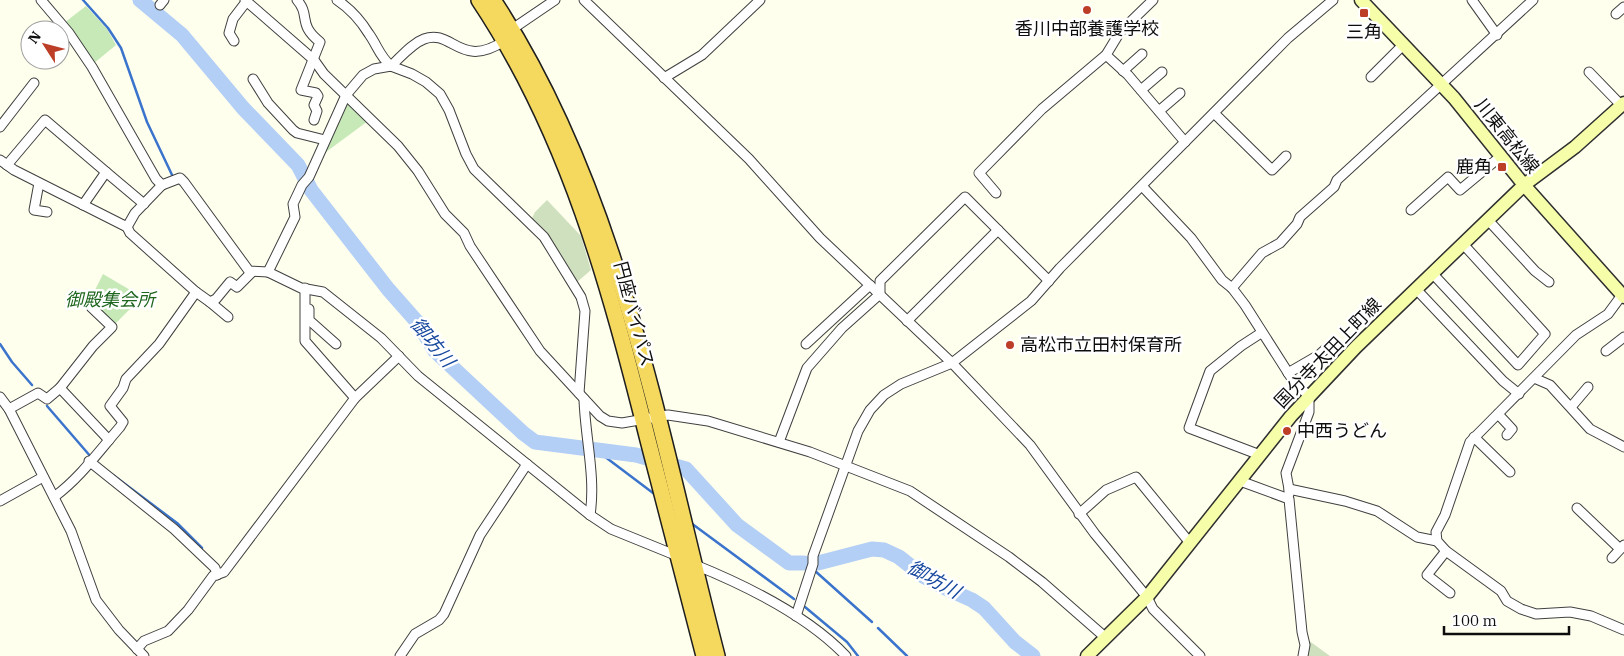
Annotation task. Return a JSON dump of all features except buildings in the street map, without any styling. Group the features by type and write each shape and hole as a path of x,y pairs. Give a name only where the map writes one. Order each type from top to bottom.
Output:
{"highway":[{"name":"円座バイパス","path":"479,0 505,35 531,64 582,171 609,247 650,418 651,453 674,555 704,656"},
{"name":"円座バイパス","path":"493,0 505,35"},
{"name":"円座バイパス","path":"650,418 668,455 717,656"}],"main road":[{"name":"川東高松線","path":"1361,0 1443,85 1524,185 1623,296"},
{"name":"国分寺太田上町線","path":"1087,656 1147,597 1309,396 1416,288 1524,185 1575,147 1623,104"}],"street":[{"path":"41,0 69,33 87,60 149,168 162,185"},
{"path":"297,0 304,7 307,30 320,42 301,90 316,93 318,96 314,105 317,111 314,120"},
{"path":"337,0 348,8 369,33 384,60 391,66 419,78 440,94 453,118 466,154 474,169 544,237 582,297 585,311 582,396 589,447 592,503 590,515"},
{"path":"268,272 295,217 293,204 302,185 309,177 346,95 363,75 374,69 391,66 414,44 425,39 442,39 474,53 489,50 505,35 555,0"},
{"path":"584,0 749,159 820,238 952,363 1030,446 1079,514 1147,597 1163,621 1200,656"},
{"path":"664,78 702,55 760,0"},
{"path":"996,193 979,173 1042,109 1106,55 1120,32 1153,0"},
{"path":"796,616 813,564 813,556 858,430 870,410 884,395 901,384 952,363 1031,301 1288,38 1333,0"},
{"path":"1472,0 1497,35"},
{"path":"1232,288 1262,253 1280,243 1297,224 1300,216 1334,187 1338,180 1533,0"},
{"path":"234,41 229,33 233,19 245,1 314,60 324,74 401,150 418,172 445,214 464,233 470,246 540,351 600,416 608,421 622,423 650,418 690,417 779,442 846,464 910,491 1014,561 1106,638"},
{"path":"1616,14 1624,7"},
{"path":"1371,77 1404,44"},
{"path":"1123,71 1142,54"},
{"path":"1106,55 1141,90 1185,142"},
{"path":"1141,90 1162,72"},
{"path":"1589,72 1623,104"},
{"path":"253,79 268,103 293,130 297,133 325,140"},
{"path":"0,128 34,83"},
{"path":"1159,111 1180,93"},
{"path":"1214,113 1272,170 1286,156"},
{"path":"144,204 44,120 4,163 83,206 127,226 130,233 196,292 228,317"},
{"path":"1411,210 1448,177 1460,190 1501,156"},
{"path":"83,206 106,172"},
{"path":"127,226 135,213 162,185 180,178 246,267 252,272 268,272 307,288 323,292 381,338 418,376 590,515 611,529 736,583 796,616 825,636 846,656"},
{"path":"39,183 34,210 47,212"},
{"path":"1142,186 1191,238 1222,280 1232,288 1294,382 1309,396 1309,412 1286,474 1302,632 1305,645 1303,656"},
{"path":"779,442 807,368 842,328 880,294 880,281 965,197 1049,281"},
{"path":"1488,220 1535,271 1550,282"},
{"path":"907,320 998,230"},
{"path":"1432,273 1518,365 1545,334 1463,244"},
{"path":"210,302 216,299 230,282 237,287 252,272"},
{"path":"806,344 870,285"},
{"path":"307,288 309,320 336,344"},
{"path":"307,288 305,341 355,398"},
{"path":"1416,288 1503,381 1519,394"},
{"path":"54,497 74,482 123,422 110,406 124,388 126,379 159,344 196,292"},
{"path":"1437,541 1436,532 1445,515 1465,451 1474,437 1576,335 1608,314 1623,296"},
{"path":"9,409 38,393 47,399 60,388 93,346 112,327 91,307"},
{"path":"1260,456 1188,428 1210,371 1240,346 1262,333"},
{"path":"1606,351 1624,338"},
{"path":"1288,373 1319,355 1332,343"},
{"path":"0,397 9,409 77,545 96,600 139,653 144,641 168,631 213,576 224,572 355,398 399,356"},
{"path":"1534,378 1550,385 1590,429 1624,447"},
{"path":"1571,407 1588,387"},
{"path":"60,388 109,440"},
{"path":"1498,414 1512,429 1507,436"},
{"path":"1474,437 1510,472"},
{"path":"91,459 174,528 215,568 217,575"},
{"path":"400,656 415,634 440,620 444,614 480,535 527,464"},
{"path":"0,501 43,477"},
{"path":"1079,514 1106,490 1136,477 1190,543"},
{"path":"1240,481 1289,494 1345,501 1377,511 1417,536 1437,541 1446,551 1501,591 1507,601 1521,609 1536,614 1570,612 1591,616 1624,630"},
{"path":"1577,508 1622,547 1612,558"},
{"path":"1446,551 1427,575 1450,593"},
{"path":"674,555 697,656"}],"green space":[{"path":"86,6 107,29 116,45 93,64 70,31 70,20 68,20"},
{"path":"345,101 368,121 326,152 323,148"},
{"path":"547,200 581,236 591,270 577,282 552,246 554,244 532,218 535,212"},
{"name":"御殿集会所","path":"103,274 142,297 112,327 87,306"},
{"path":"1308,640 1330,656 1305,656"}],"waterway":[{"path":"83,0 108,28 121,48 147,122 173,177"},
{"name":"御坊川","path":"140,0 182,35 243,108 298,165 311,190 388,289 418,323 435,351 523,433 535,442 636,455 686,469 737,525 789,563 804,563"},
{"path":"0,344 12,362 32,385"},
{"path":"47,406 91,457"},
{"path":"596,450 657,496"},
{"path":"113,475 177,523 202,548"},
{"path":"691,523 794,599"},
{"name":"御坊川","path":"818,563 872,549 884,550 899,557 923,576 972,600 984,608 1015,642 1033,656"},
{"name":"御坊川","path":"804,563 809,567"},
{"path":"814,570 872,622"},
{"path":"805,607 847,642 858,656"},
{"path":"878,628 907,656"}],"place":[{"name":"香川中部養護学校","path":"1087,10"},
{"name":"三角","path":"1364,13"},
{"name":"鹿角","path":"1502,167"},
{"name":"高松市立田村保育所","path":"1010,345"},
{"name":"中西うどん","path":"1287,431"}]}
